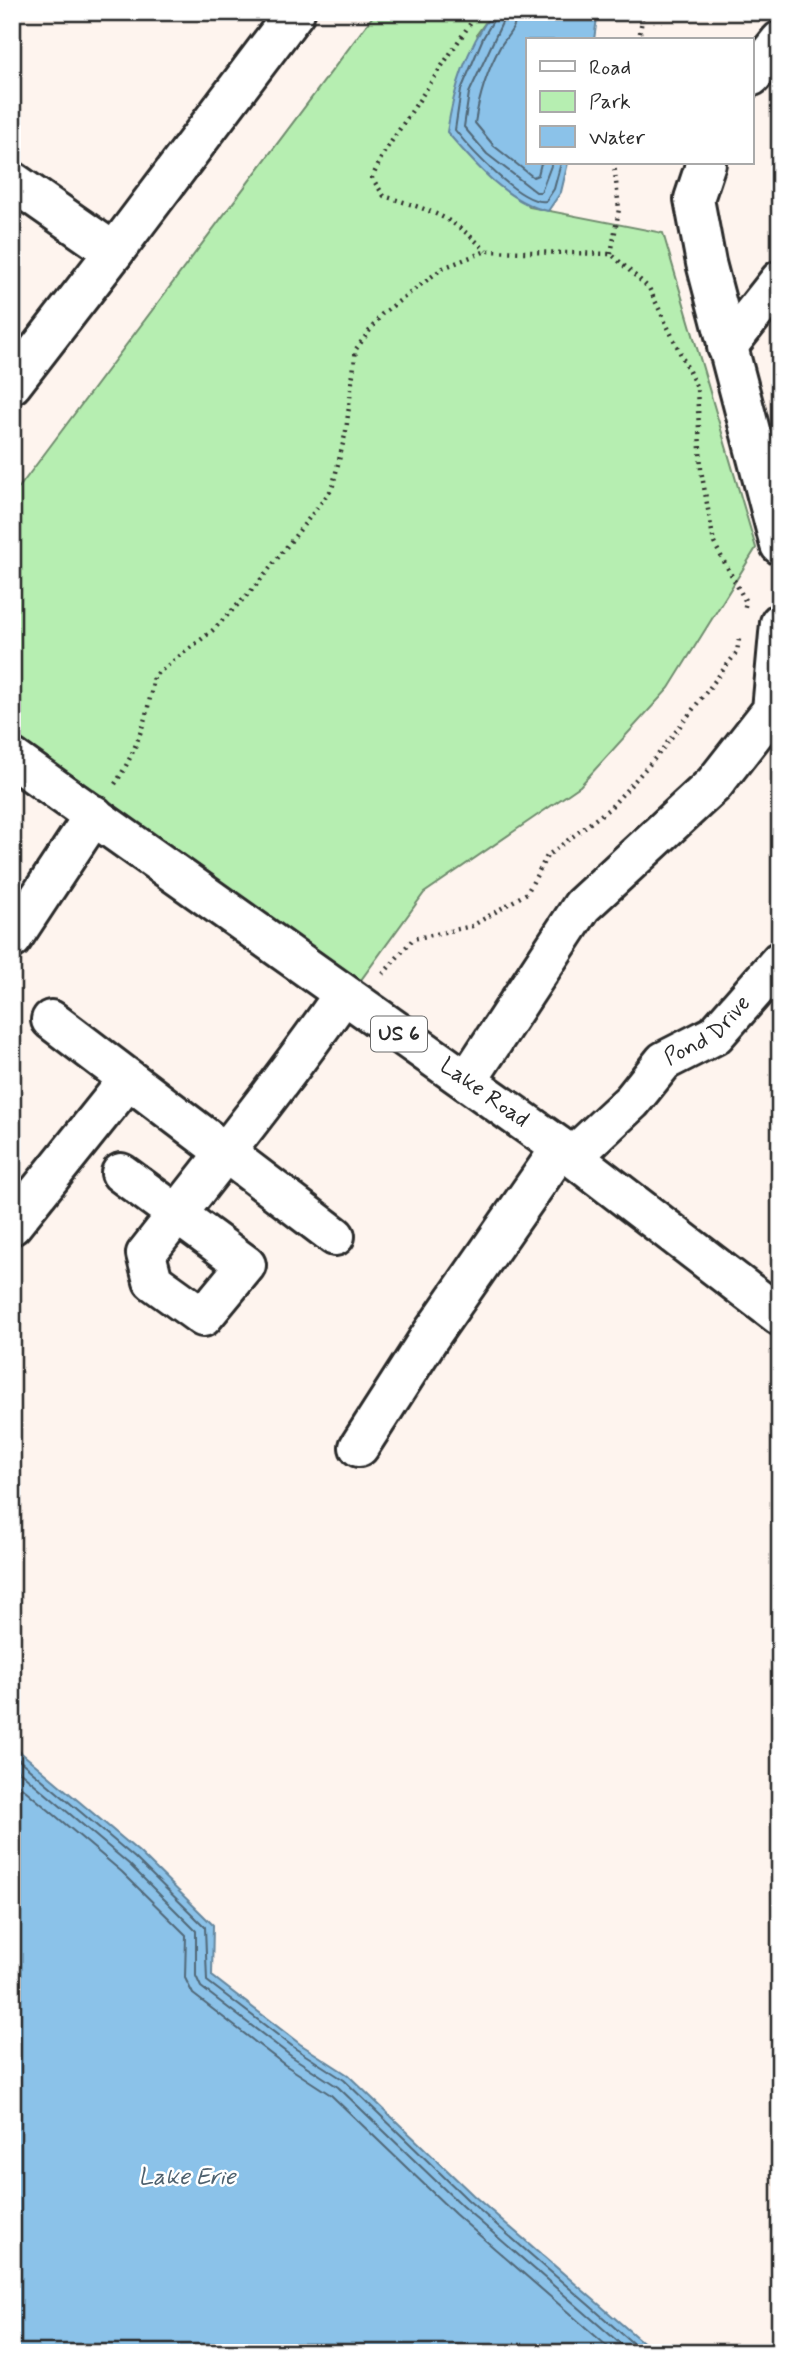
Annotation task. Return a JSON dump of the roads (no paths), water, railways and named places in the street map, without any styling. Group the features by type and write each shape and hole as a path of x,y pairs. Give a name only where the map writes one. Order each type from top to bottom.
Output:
{"main road":[{"path":"12,384 295,12"},
{"path":"754,74 780,41"},
{"path":"706,164 694,199 706,263 780,545"},
{"path":"12,181 114,252"},
{"path":"727,347 780,280"},
{"path":"467,1081 582,906 714,785 772,710 780,623"},
{"name":"Lake Road","path":"12,758 567,1152 780,1316"},
{"path":"12,939 94,815"},
{"name":"Pond Drive","path":"359,1447 429,1338 567,1152 632,1101 664,1061 715,1035 780,961"},
{"path":"121,1173 178,1212 343,995"},
{"path":"51,1020 335,1236"},
{"path":"12,1225 128,1080"}],"water":[{"path":"493,12 594,12 597,18 594,38 526,38 526,164 568,164 561,192 548,211 519,200 492,180 447,132 462,69"},
{"name":"Lake Erie","path":"12,1745 139,1852 213,1925 212,1976 300,2044 348,2075 473,2195 655,2353 12,2353"}]}
